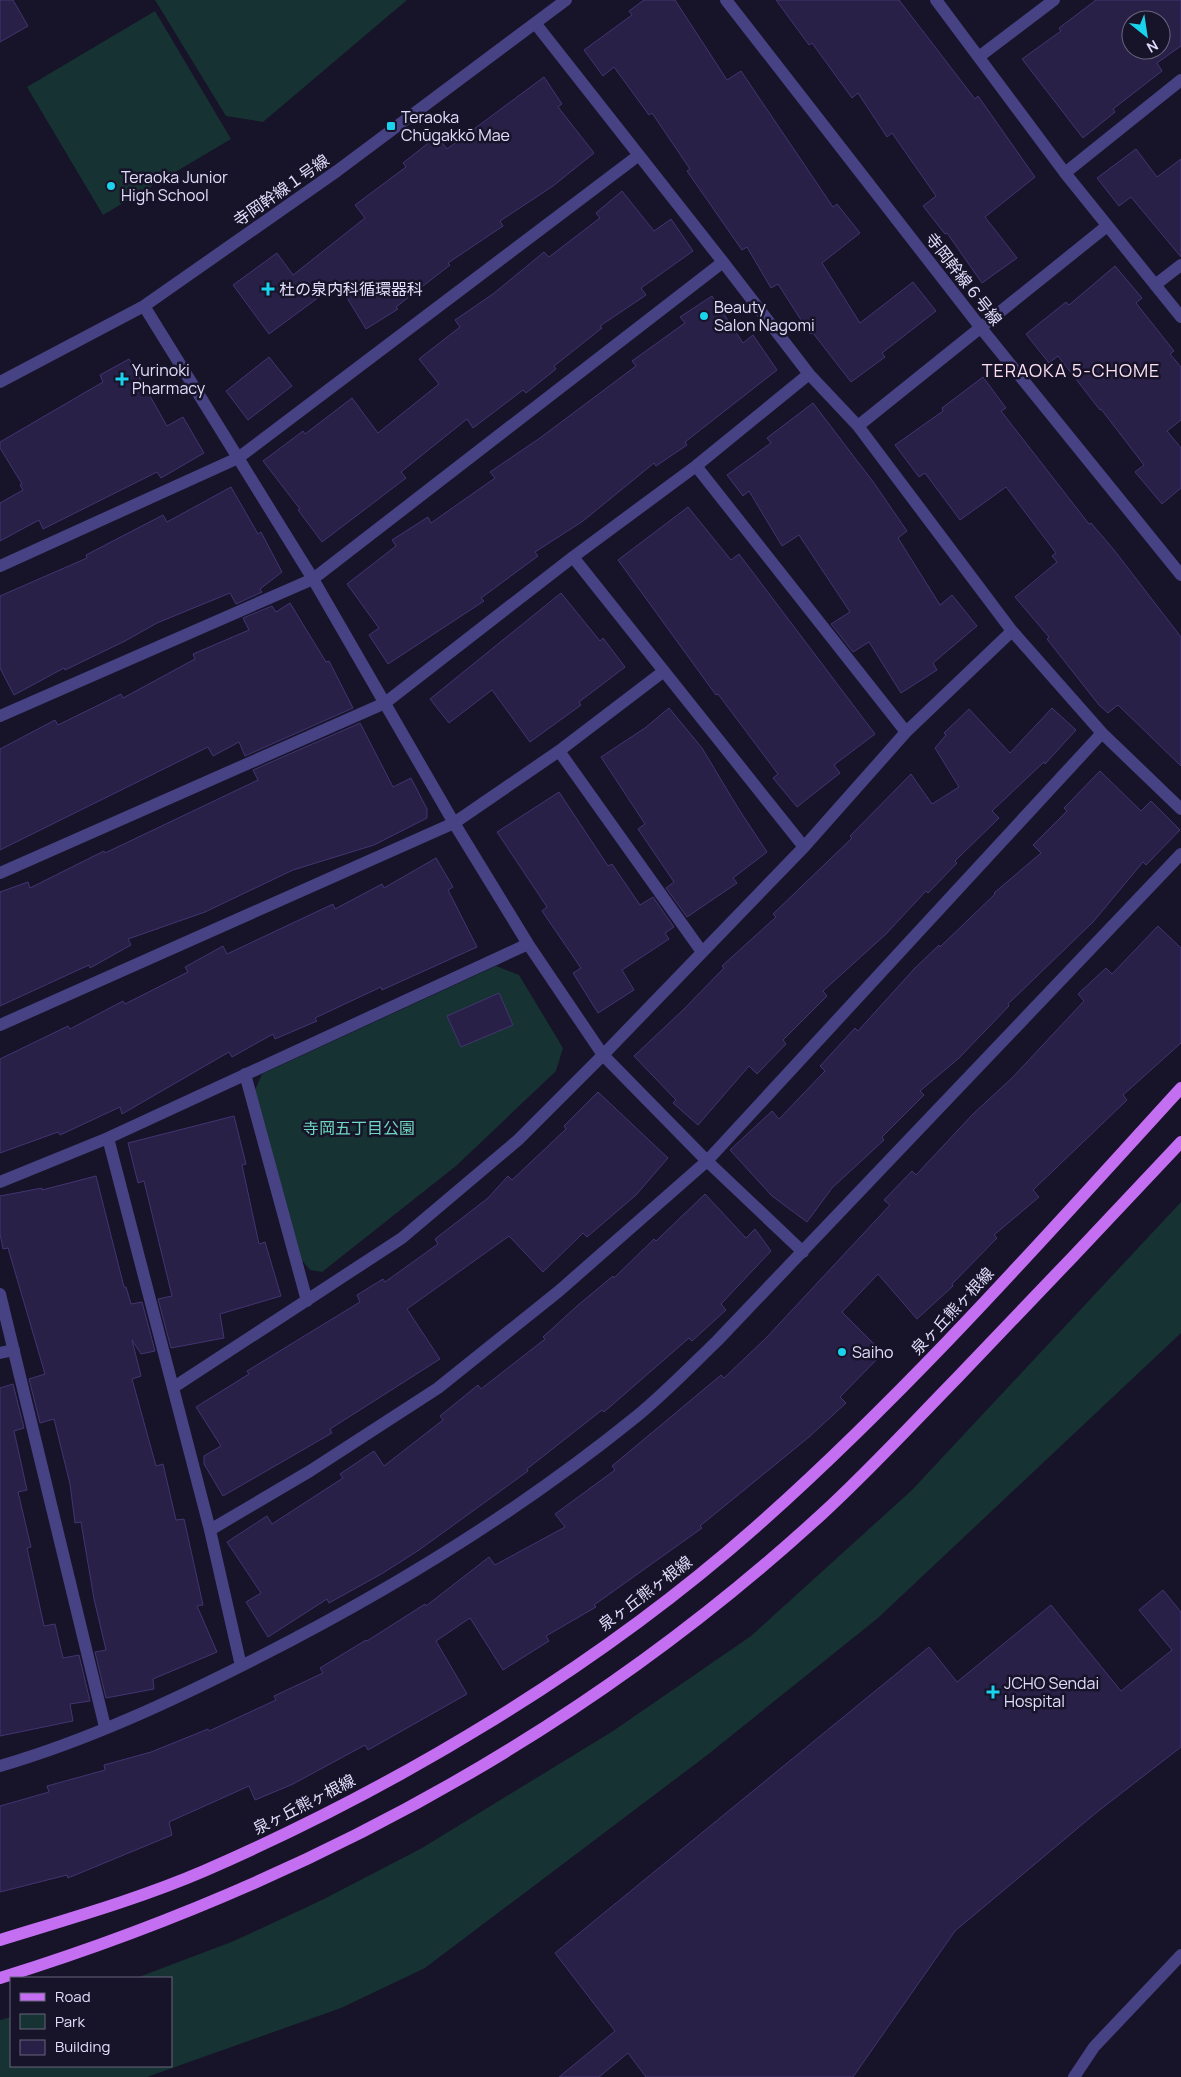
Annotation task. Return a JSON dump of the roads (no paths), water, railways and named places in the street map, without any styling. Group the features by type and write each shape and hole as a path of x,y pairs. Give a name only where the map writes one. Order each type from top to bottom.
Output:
{"main road":[{"name":"泉ヶ丘熊ヶ根線","path":"0,1940 97,1910 201,1872 291,1831 462,1740 567,1672 663,1603 756,1527 846,1443 945,1344 1181,1088"},
{"path":"0,1978 86,1951 209,1904 318,1854 432,1796 552,1724 638,1664 718,1602 822,1514 903,1434 1181,1142"}],"street":[{"name":"寺岡幹線１号線","path":"0,382 144,306 337,171 566,0"},
{"name":"寺岡幹線６号線","path":"726,0 981,328 1181,575"},
{"path":"936,0 980,56 1065,173 1181,317"},
{"path":"980,56 1054,0"},
{"path":"535,23 723,262 808,374 858,426 1012,631 1102,734 1181,809"},
{"path":"1065,173 1181,80"},
{"path":"0,566 238,458 639,155"},
{"path":"858,426 1107,226"},
{"path":"0,716 313,578 723,262"},
{"path":"1155,285 1181,265"},
{"path":"144,306 313,578 454,823 528,944 603,1055 707,1161 803,1252"},
{"path":"0,874 385,703 573,556 696,466 808,374"},
{"path":"696,466 906,732"},
{"path":"573,556 804,847"},
{"path":"174,1387 307,1302 402,1238 518,1140 804,847 906,732 1012,631"},
{"path":"0,1025 454,823 559,751 664,670"},
{"path":"210,1530 310,1471 438,1388 559,1291 707,1161 1102,734"},
{"path":"559,751 702,952"},
{"path":"0,1766 42,1754 192,1691 326,1623 446,1553 545,1485 638,1416 718,1342 1181,854"},
{"path":"0,1182 108,1138 528,944"},
{"path":"245,1074 307,1302"},
{"path":"108,1138 174,1387 210,1530 241,1666"},
{"path":"0,1294 105,1727"},
{"path":"0,1353 14,1350"},
{"path":"1074,2077 1094,2047 1181,1955"}],"place":[{"name":"Teraoka Chūgakkō Mae","path":"391,126"},
{"name":"Teraoka Junior High School","path":"111,186"},
{"name":"杜の泉内科循環器科","path":"268,289"},
{"name":"Beauty Salon Nagomi","path":"704,316"},
{"name":"Yurinoki Pharmacy","path":"122,379"},
{"name":"Saiho","path":"842,1352"},
{"name":"JCHO Sendai Hospital","path":"993,1692"}],"district":[{"name":"TERAOKA 5-CHOME","path":"1071,371"}],"park label":[{"name":"寺岡五丁目公園","path":"359,1128"}]}
